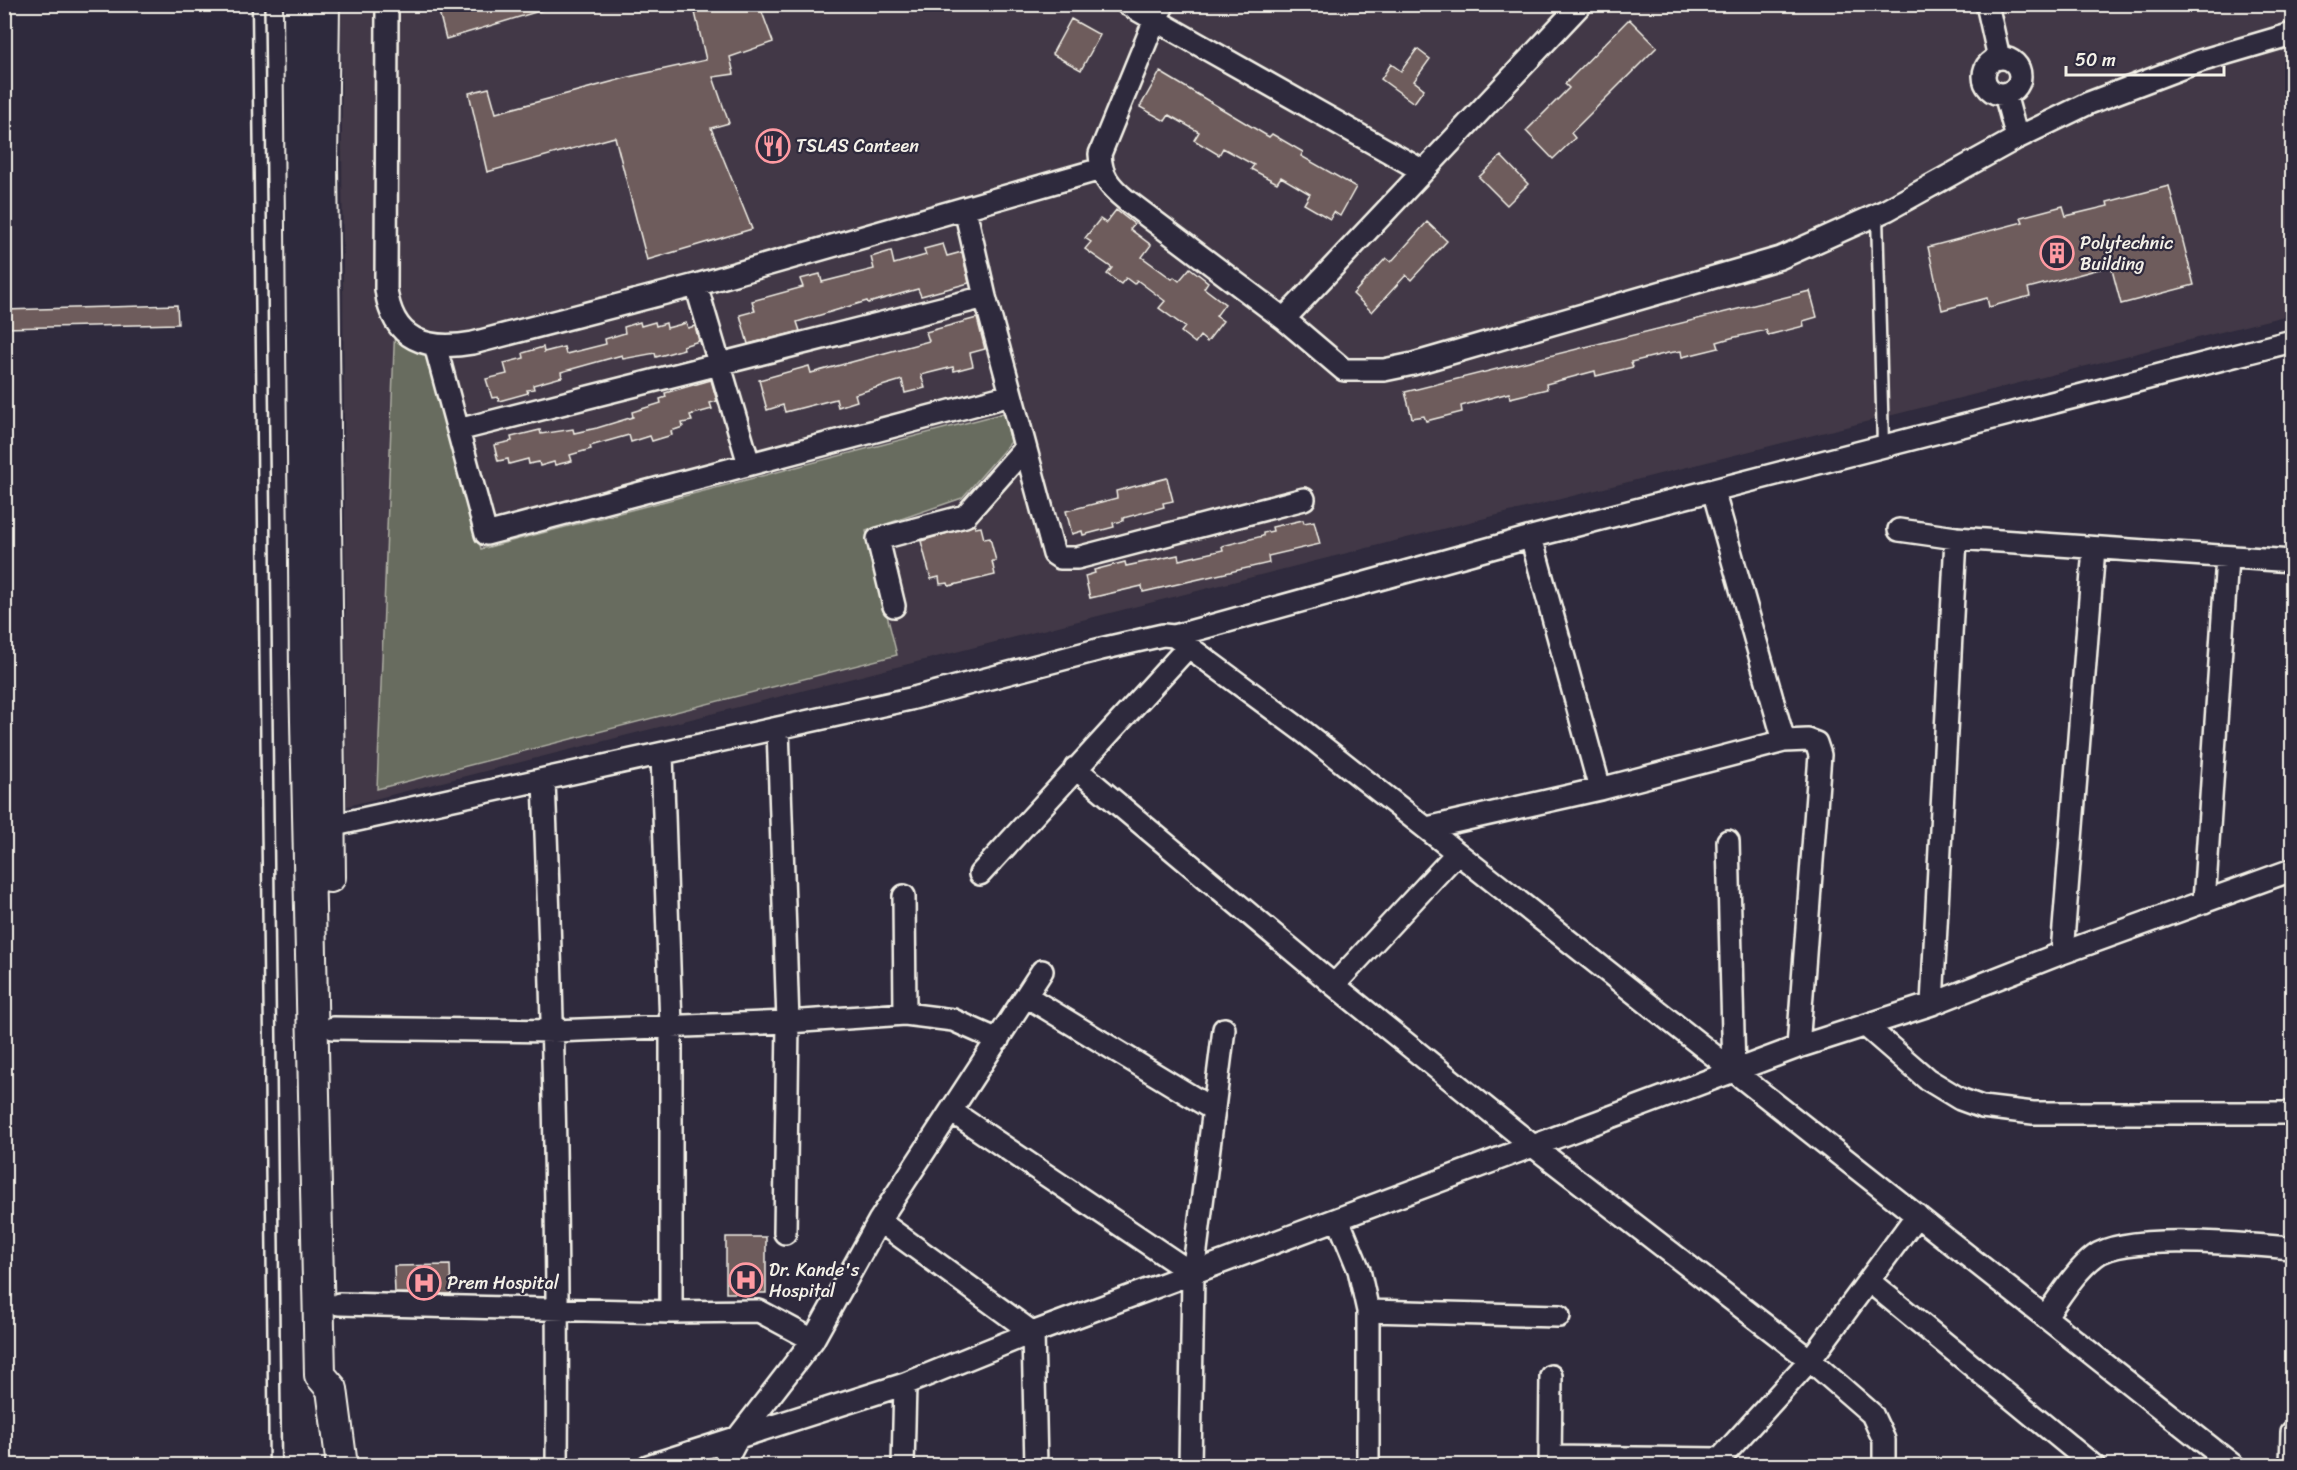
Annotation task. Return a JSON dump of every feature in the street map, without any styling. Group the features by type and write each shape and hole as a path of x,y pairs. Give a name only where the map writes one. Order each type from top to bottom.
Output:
{"street":[{"path":"298,4 305,674 321,1375 332,1389 342,1466"},
{"path":"324,4 323,186 330,826 340,1376 332,1389"},
{"path":"387,4 388,304 395,322 408,336 435,345 452,346 473,343 696,285 1101,169"},
{"path":"1127,4 1159,13 1423,171"},
{"path":"1284,319 1581,4"},
{"path":"1987,4 1999,58 2012,61 2020,73 2016,87 2005,94 2017,138"},
{"path":"1159,13 1100,154 1101,169 1111,188 1125,200 1284,319 1344,370 1384,370 1780,258 1877,214 2017,138 2100,99 2200,61 2292,34"},
{"path":"965,209 985,297 1054,554 1060,558 1077,558 1304,500"},
{"path":"696,285 721,363 749,464"},
{"path":"458,430 985,297"},
{"path":"980,874 1075,768 1181,641 1531,537 2292,341"},
{"path":"435,345 486,534 1011,395"},
{"path":"894,606 878,539 965,516 1025,448"},
{"path":"1713,490 1784,741"},
{"path":"1899,530 1956,538 2292,561"},
{"path":"1531,537 1600,789"},
{"path":"1932,1004 1956,538"},
{"path":"2062,953 2094,548"},
{"path":"2204,902 2227,558"},
{"path":"330,826 544,781 910,699 1163,635 1181,641 1427,828 2234,1466"},
{"path":"778,728 788,1022 785,1233"},
{"path":"1427,828 1600,789 1784,741 1808,740 1816,743 1820,755 1798,1047"},
{"path":"662,754 672,1026 671,1312"},
{"path":"1075,768 1334,985 1533,1146 1810,1360 1872,1414 1884,1440 1884,1466"},
{"path":"544,781 554,1031 558,1310 557,1466"},
{"path":"1728,841 1734,1071"},
{"path":"1334,985 1457,853"},
{"path":"648,1466 905,1384 1033,1333 1798,1047 1867,1027 1932,1004 2062,953 2292,870"},
{"path":"904,896 905,1014"},
{"path":"723,1466 739,1436 813,1340 879,1221 1042,971"},
{"path":"1026,996 1214,1110"},
{"path":"333,1028 554,1031 788,1022 905,1014 953,1020 998,1040"},
{"path":"1867,1027 1927,1079 1960,1099 1982,1107 2033,1113 2292,1113"},
{"path":"1190,1466 1193,1274 1224,1029"},
{"path":"951,1111 1193,1274"},
{"path":"1551,1376 1550,1461 1720,1462 1810,1360 1917,1215"},
{"path":"1338,1220 1359,1270 1368,1311 1368,1466"},
{"path":"879,1221 1033,1333"},
{"path":"2045,1317 2090,1260 2109,1249 2155,1243 2292,1248"},
{"path":"1869,1281 2094,1466"},
{"path":"339,1304 671,1312 759,1311 813,1340"},
{"path":"1368,1311 1559,1316"},
{"path":"1033,1333 1036,1466"},
{"path":"903,1466 905,1384"},
{"path":"2291,1466 2292,1432"}],"lane":[{"path":"258,4 275,1466"},
{"path":"1877,214 1883,445"}],"shaded area":[{"path":"341,5 2292,5 2292,314 347,806"}],"green space":[{"path":"395,322 437,350 481,549 1004,413 1011,442 962,498 866,531 897,655 377,789"}],"building":[{"path":"437,4 545,4 546,9 446,39"},
{"path":"708,4 759,4 773,42 730,57 734,74 713,77 729,123 711,128 752,229 647,260 615,137 487,172 469,93 489,88 496,113 633,76 706,60 694,8"},
{"path":"1071,19 1100,35 1081,70 1052,54"},
{"path":"1629,19 1657,47 1571,133 1575,138 1553,159 1526,131 1569,88 1565,84"},
{"path":"1417,49 1430,59 1414,81 1424,89 1414,103 1381,79 1391,64 1401,71"},
{"path":"1160,72 1269,137 1272,134 1303,152 1301,156 1356,187 1340,216 1334,212 1330,219 1304,204 1310,194 1281,177 1277,183 1251,169 1254,165 1223,148 1219,155 1194,140 1199,132 1169,115 1165,121 1140,107"},
{"path":"1501,156 1528,184 1507,205 1479,177"},
{"name":"Polytechnic Building","path":"2169,186 2194,285 2121,304 2111,266 2028,288 2030,296 1989,307 1987,298 1942,310 1928,247 2023,222 2021,217 2063,206 2066,216 2108,206 2107,202"},
{"path":"1116,210 1134,224 1130,229 1151,245 1142,257 1172,279 1174,277 1179,281 1190,268 1208,282 1204,288 1225,304 1216,316 1223,321 1207,342 1200,336 1195,343 1181,332 1185,327 1159,308 1165,301 1137,280 1134,284 1126,278 1121,284 1107,274 1112,268 1085,249 1091,242 1085,238 1100,219 1106,223"},
{"path":"1427,222 1447,241 1411,280 1406,275 1372,312 1353,294 1386,258 1391,262"},
{"path":"943,244 947,256 962,252 969,283 921,296 918,289 868,303 867,301 797,322 800,331 748,344 740,315 755,311 752,301 803,287 800,279 820,274 822,282 874,269 871,257 891,251 894,264 926,255 924,249"},
{"path":"1810,291 1817,317 1803,321 1804,326 1768,335 1766,330 1731,338 1717,342 1719,348 1682,357 1681,351 1668,353 1631,362 1633,367 1596,376 1595,371 1546,384 1547,389 1510,398 1509,393 1461,406 1462,412 1426,421 1424,416 1412,418 1405,392"},
{"path":"177,305 178,324 4,328 4,310"},
{"path":"977,318 985,349 970,353 973,366 954,371 953,367 921,375 925,388 905,393 902,380 855,394 857,401 838,407 836,399 785,412 783,405 767,410 759,380 809,366 811,373 929,341 926,332"},
{"path":"640,322 641,326 655,322 656,326 666,323 667,328 686,323 688,328 695,326 699,341 683,346 684,349 656,357 655,353 623,359 622,355 561,372 562,377 533,385 534,389 527,390 528,393 499,401 498,397 492,398 486,379 507,374 504,363 524,358 523,353 543,347 544,352 564,347 566,354 606,344 605,339 625,333 624,327"},
{"path":"711,380 717,401 710,403 712,409 690,415 692,421 682,423 683,427 671,431 672,435 652,441 650,436 631,442 629,435 590,446 591,449 570,455 572,461 555,465 554,462 540,466 539,462 529,464 528,459 509,464 508,459 498,461 494,445 512,441 511,437 540,430 541,434 573,429 574,433 597,428 633,417 632,412 661,403 660,399 666,397 665,393"},
{"path":"1167,478 1173,501 1163,503 1164,507 1123,518 1123,521 1113,523 1114,527 1083,535 1082,531 1072,534 1066,511 1117,498 1116,491"},
{"path":"1303,520 1304,523 1314,521 1320,544 1268,556 1269,563 1143,592 1142,586 1090,598 1085,576 1095,573 1094,570 1125,562 1126,566 1178,555 1179,560 1223,550 1222,546 1263,536 1263,533 1273,531 1272,527"},
{"path":"975,525 975,528 981,527 984,539 990,538 996,561 992,561 995,575 949,586 948,583 940,584 939,577 931,579 921,541"},
{"path":"726,1237 766,1237 766,1293 726,1293"},
{"path":"450,1265 451,1294 395,1293 394,1266"}],"place":[{"name":"TSLAS Canteen","path":"773,146"},
{"name":"Polytechnic Building","path":"2057,253"},
{"name":"Dr. Kande's Hospital","path":"746,1280"},
{"name":"Prem Hospital","path":"424,1283"}]}
